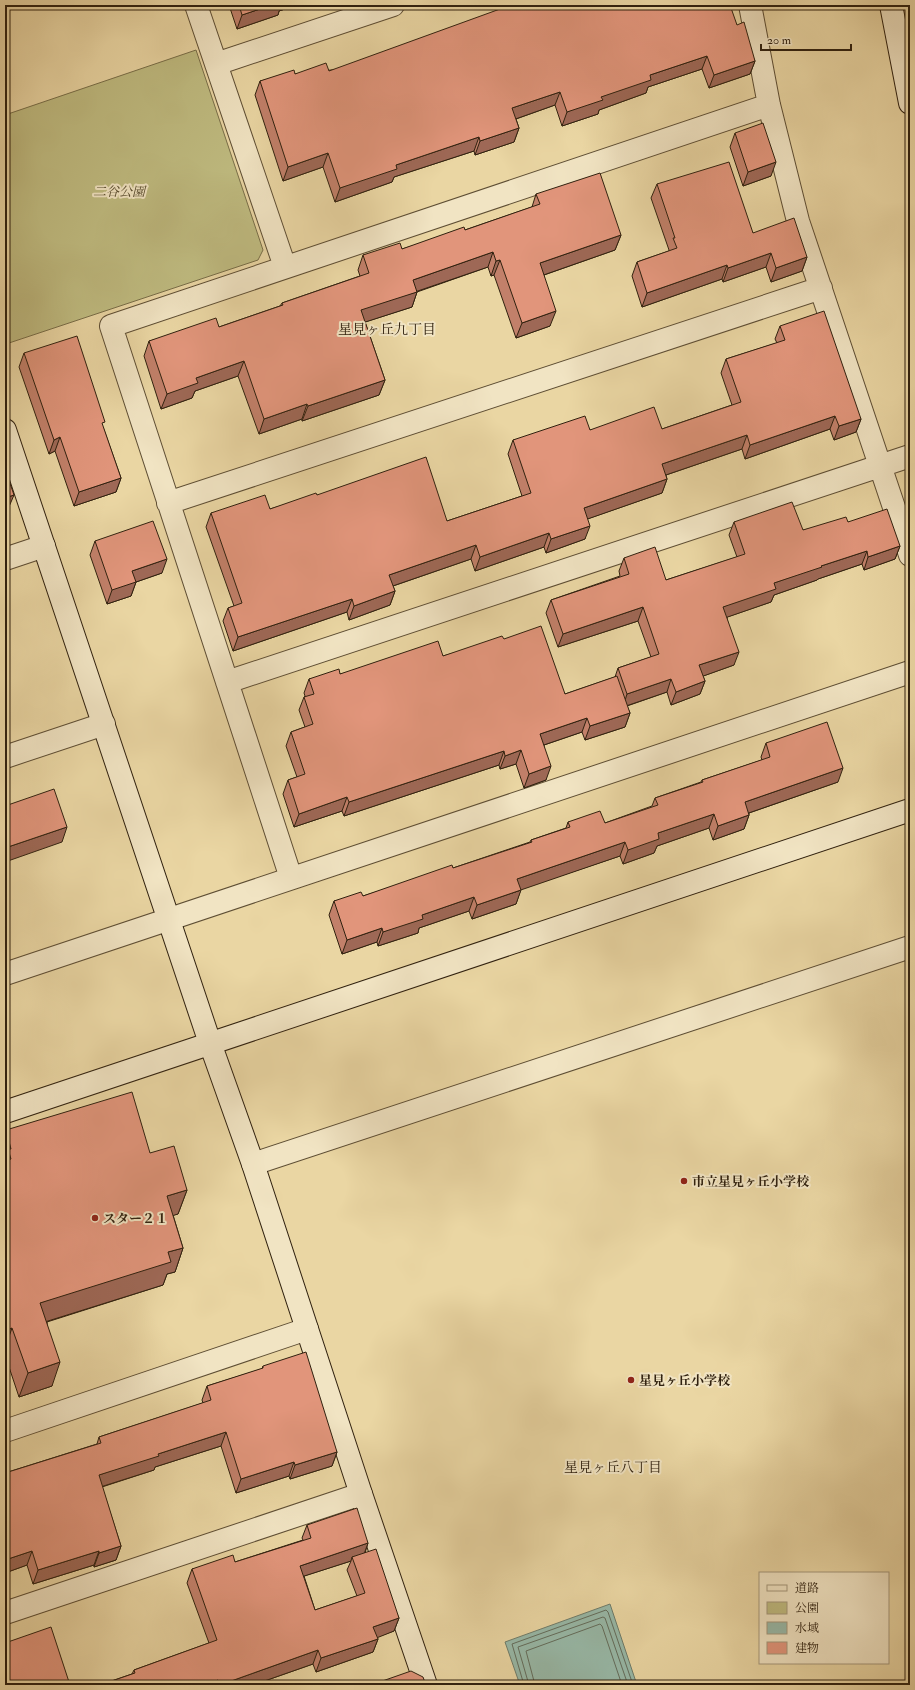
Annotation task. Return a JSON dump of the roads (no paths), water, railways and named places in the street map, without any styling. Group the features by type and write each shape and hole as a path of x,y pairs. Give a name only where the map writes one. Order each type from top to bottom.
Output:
{"street":[{"path":"196,5 285,267"},
{"path":"216,64 392,5"},
{"path":"750,5 769,105 798,221 910,555"},
{"path":"890,5 910,103"},
{"path":"291,878 111,326 769,105"},
{"path":"168,503 821,288"},
{"path":"5,430 168,919 253,1164 361,1494 417,1678"},
{"path":"227,682 910,456"},
{"path":"5,558 44,546"},
{"path":"5,974 910,672"},
{"path":"5,757 104,724"},
{"path":"5,1112 910,810"},
{"path":"253,1164 910,947"},
{"path":"5,1431 307,1329"},
{"path":"5,1613 361,1494"}],"water":[{"path":"610,1604 637,1685 520,1685 505,1642"}],"place":[{"name":"市立星見ヶ丘小学校","path":"684,1181"},
{"name":"スター２１","path":"95,1218"},
{"name":"星見ヶ丘小学校","path":"631,1380"}],"district":[{"name":"星見ヶ丘九丁目","path":"387,329"},
{"name":"星見ヶ丘八丁目","path":"613,1467"}],"park label":[{"name":"二谷公園","path":"119,191"}]}
